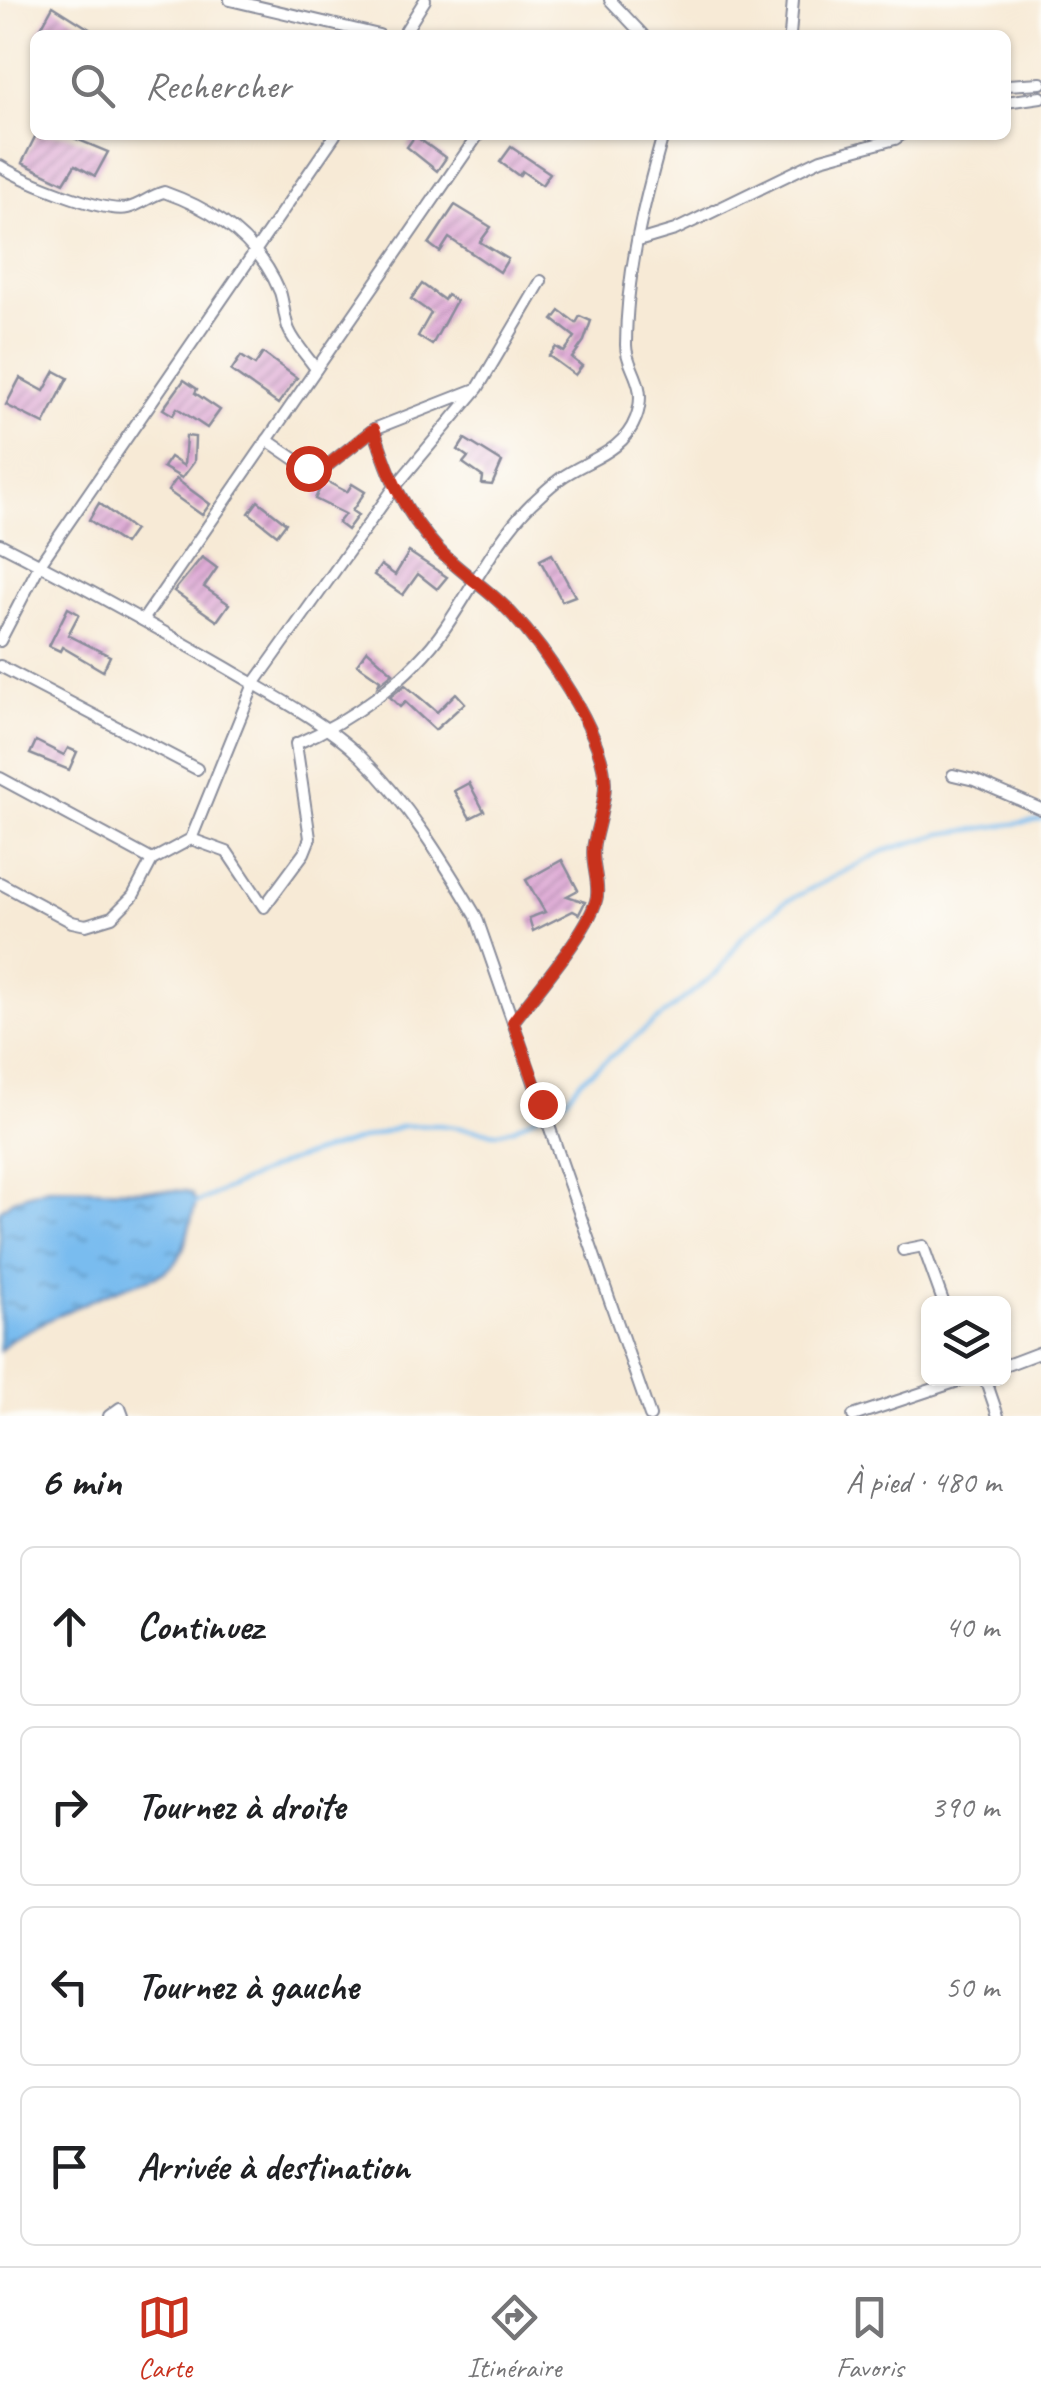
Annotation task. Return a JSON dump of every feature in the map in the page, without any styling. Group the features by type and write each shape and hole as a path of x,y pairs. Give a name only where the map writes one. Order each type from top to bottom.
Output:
{"street":[{"path":"230,0 358,30"},
{"path":"407,30 426,0"},
{"path":"610,0 638,30"},
{"path":"791,30 794,0"},
{"path":"1011,85 1041,83"},
{"path":"1011,101 1041,97"},
{"path":"0,641 5,623 40,564 332,140"},
{"path":"143,620 475,140"},
{"path":"191,839 227,852 264,907 304,853 310,838 296,744 328,730 404,675 443,632 529,506 562,477 613,450 636,418 640,382 626,350 638,240 662,140"},
{"path":"638,240 675,230 821,159 895,140"},
{"path":"0,166 37,184 112,209 129,208 164,192 199,204 224,220 256,251 280,292 289,331 316,369"},
{"path":"0,883 72,922 86,925 112,917 133,896 152,860 191,839 254,684 394,488 478,388 542,282"},
{"path":"267,440 308,468 323,469 374,429 478,388"},
{"path":"374,429 394,488 440,551 512,614 574,697 594,740 605,781 592,848 597,896 576,939 513,1022"},
{"path":"0,544 143,620 328,730 380,777 434,846 476,916 650,1416"},
{"path":"0,666 197,769"},
{"path":"954,776 974,780 1041,810"},
{"path":"0,778 152,860"},
{"path":"903,1250 922,1246 941,1296"},
{"path":"1011,1363 1041,1352"},
{"path":"852,1416 943,1386"},
{"path":"988,1386 998,1416"},
{"path":"108,1416 120,1408 123,1416"}],"water":[{"path":"47,1188 185,1191 192,1194 196,1203 182,1251 171,1267 11,1339 0,1351 0,1210 14,1199"}],"building":[{"path":"53,6 91,30 40,30"},
{"path":"34,140 79,140 108,152 95,176 75,165 64,183 22,163"},
{"path":"412,140 421,140 446,158 437,171 407,147"},
{"path":"511,147 550,173 542,185 522,171 519,176 500,162"},
{"path":"455,205 491,227 480,242 508,259 500,272 449,238 440,252 429,244"},
{"path":"422,284 444,300 447,295 456,301 432,345 418,336 431,313 411,299"},
{"path":"560,311 576,323 580,316 591,321 572,358 582,366 575,375 549,356 556,347 564,352 575,337 553,320"},
{"path":"263,353 297,378 278,404 231,371 241,356 255,365"},
{"path":"55,371 68,378 44,424 6,405 20,378 44,391"},
{"path":"184,380 220,410 207,428 177,408 173,415 163,409"},
{"path":"186,436 195,437 194,462 182,478 163,467 170,457 184,466"},
{"path":"465,439 502,462 492,485 482,484 483,477 463,463 468,457 458,450"},
{"path":"176,479 210,504 202,515 168,491"},
{"path":"324,480 347,492 352,484 365,492 352,511 358,515 347,530 338,523 345,514 315,499"},
{"path":"258,501 286,523 277,535 249,513"},
{"path":"99,503 134,530 124,544 89,520"},
{"path":"409,552 447,577 437,589 418,574 403,595 374,575 381,565 395,575"},
{"path":"552,554 575,596 562,601 540,560"},
{"path":"202,557 217,568 204,587 229,604 217,621 174,591"},
{"path":"68,608 79,614 68,635 110,656 103,671 62,647 60,651 49,646"},
{"path":"367,650 393,673 378,685 380,680 357,664"},
{"path":"405,685 437,712 456,693 465,703 435,730 405,702 400,707 390,697"},
{"path":"36,741 64,755 68,748 77,752 69,770 30,754"},
{"path":"469,783 484,811 470,818 454,791"},
{"path":"562,860 578,890 567,896 585,902 579,914 573,911 533,931 529,918 545,912 526,880"}],"waterway":[{"path":"193,1204 284,1163 403,1126 439,1125 496,1133 514,1128 565,1100 580,1081 719,971 743,936 783,903 884,851 941,834 1041,820"}],"route":[{"path":"308,468 323,469 374,429 394,488 415,520 440,551 512,614 574,697 594,740 605,781 592,848 597,896 576,939 513,1022 542,1104"}]}
